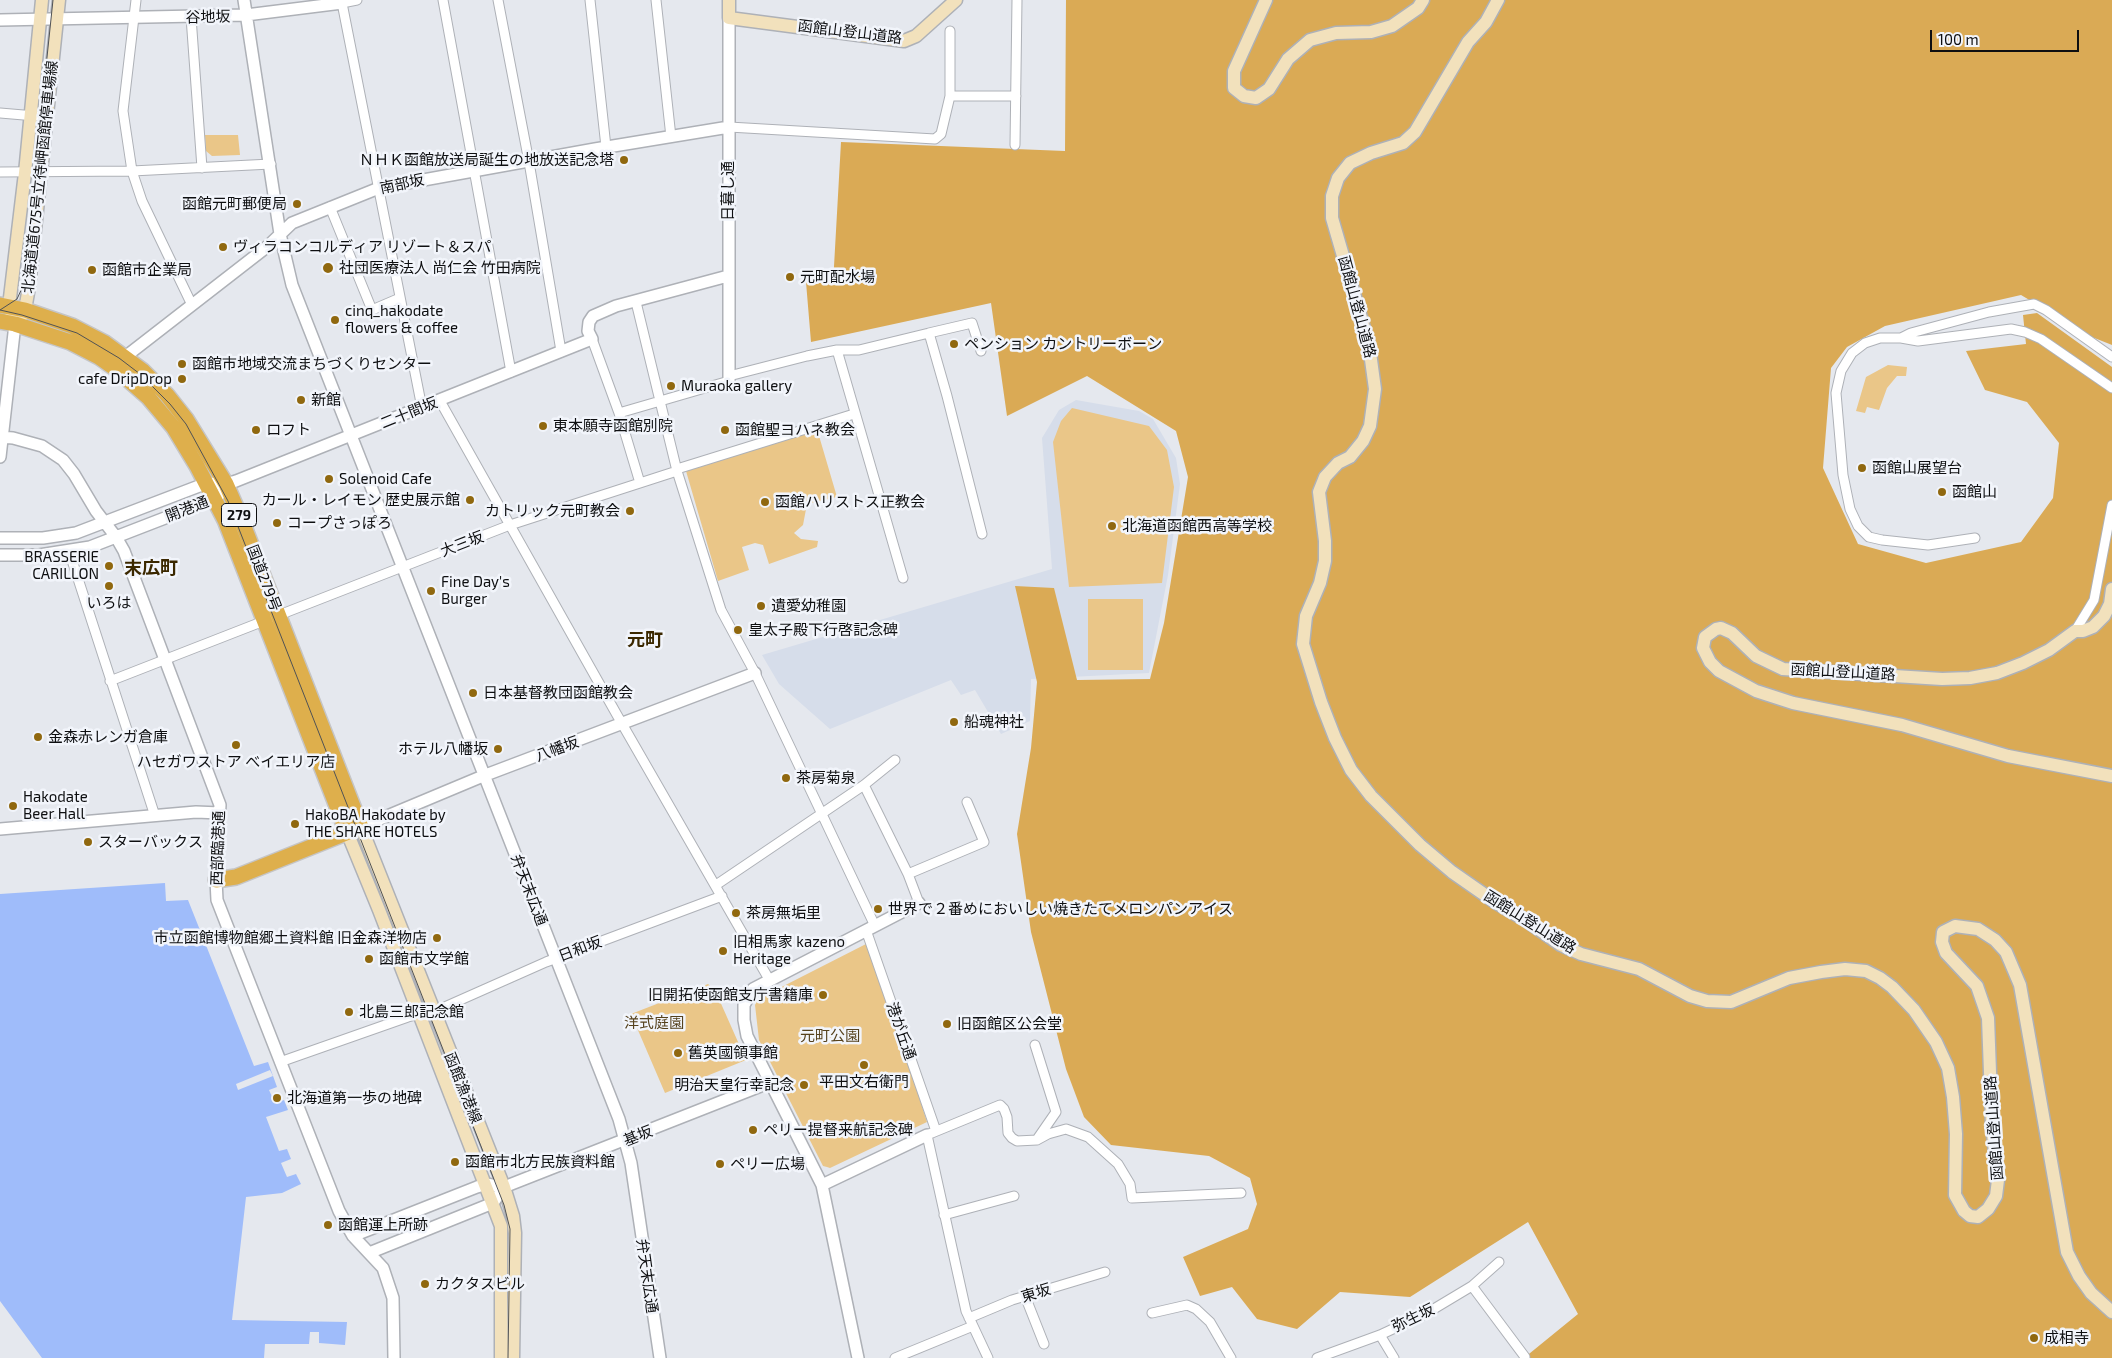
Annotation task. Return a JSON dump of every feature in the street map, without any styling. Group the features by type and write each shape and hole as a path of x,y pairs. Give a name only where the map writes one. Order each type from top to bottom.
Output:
{"highway":[{"name":"国道279号","path":"4,306 26,310 83,331 125,357 154,381 179,410 226,484 272,619 354,830"},
{"name":"国道279号","path":"0,321 15,324 84,349 132,382 160,410 174,428 206,484 272,619"},
{"path":"216,880 236,877 354,830"}],"main road":[{"name":"北海道道675号立待岬函館停車場線","path":"42,0 25,173 4,306 15,324 26,310 59,0"},
{"name":"日暮し通","path":"729,0 730,18"},
{"name":"函館山登山道路","path":"730,18 904,41 916,36 956,0"},
{"path":"1266,0 1234,71 1234,88 1244,96 1256,98 1269,89 1288,59 1310,40 1336,33 1371,32 1392,26 1418,8 1423,0"},
{"name":"函館山登山道路","path":"1498,0 1486,22 1468,42 1415,132 1403,143 1371,153 1350,163 1338,178 1332,196 1332,218 1369,345 1375,389 1370,426 1362,441 1350,456 1338,463 1325,477 1319,492 1325,541 1325,561 1320,583 1306,616 1304,644 1321,702 1335,738 1351,770 1371,796 1420,845 1452,872 1488,897 1561,945 1581,954 1639,969 1690,996 1707,1001 1731,1002 1789,978 1821,972 1844,969 1866,970 1880,978 1892,987 1914,1010 1936,1042 1948,1068 1956,1134 1955,1195 1964,1212 1970,1216 1978,1217 1988,1210 1996,1196 1998,1180 1992,1126 1988,1018 1977,986 1946,953 1942,942 1943,932 1955,926 1978,929 1995,940 2006,952 2020,985 2067,1252 2079,1276 2091,1293 2112,1312"},
{"path":"2075,631 2092,628 2104,616 2110,604 2112,589"},
{"name":"函館山登山道路","path":"2075,631 2049,650 2023,663 1997,673 1970,678 1942,679 1783,669 1756,656 1732,633 1721,628 1716,629 1705,637 1703,648 1710,662 1720,671 1756,691 1793,704 1902,725 2008,756 2112,776"},
{"name":"函館漁港線","path":"354,830 436,1009 504,1187 514,1226 513,1358"},
{"name":"函館漁港線","path":"354,830 419,1014 486,1184 503,1236 501,1358"}],"street":[{"path":"136,0 123,111 132,171 142,201 192,305"},
{"name":"弁天末広通","path":"244,0 271,164 280,234 292,285 626,1140 660,1358"},
{"name":"谷地坂","path":"0,20 246,15 292,5 356,0"},
{"path":"443,0 511,372"},
{"path":"498,0 529,162 561,351"},
{"path":"590,0 606,147"},
{"path":"656,0 671,137"},
{"path":"1015,145 1017,0"},
{"path":"342,1 422,408"},
{"path":"191,17 202,168"},
{"name":"日暮し通","path":"729,378 730,18"},
{"path":"729,127 935,139 941,134 950,96 950,31"},
{"path":"950,96 1016,96"},
{"path":"0,113 47,117"},
{"name":"南部坂","path":"125,357 292,223 379,188 729,127"},
{"path":"0,172 132,171 271,164"},
{"path":"330,207 372,310 400,298"},
{"path":"640,483 619,413 588,331 589,322 593,316 616,306 728,276"},
{"name":"港が丘通","path":"636,302 677,470 721,610 755,673 822,813 871,928 932,1133 944,1215 969,1318 988,1358"},
{"path":"1901,338 1910,332 1989,312 2034,304 2046,310 2112,357"},
{"path":"619,413 660,402 729,378 838,350 859,350 972,323 981,351"},
{"path":"0,457 15,324"},
{"path":"1975,538 1928,545 1869,537 1858,526 1850,509 1841,459 1836,393 1841,371 1852,353 1864,343 1880,338 1901,338 1918,341 2011,329 2041,338 2112,388"},
{"path":"929,333 948,396 982,534"},
{"name":"二十間坂","path":"226,484 592,340"},
{"path":"838,350 854,414 859,424 903,578"},
{"path":"440,400 770,980"},
{"name":"大三坂","path":"110,681 510,525 854,414"},
{"name":"西部臨港通","path":"1,437 33,443 57,454 74,474 96,511 124,551 220,805 216,880 217,900 339,1211 353,1236 383,1268 393,1298 394,1358"},
{"name":"開港通","path":"0,538 59,536 106,523 206,484 226,484"},
{"name":"開港通","path":"0,555 39,555 69,552 90,547 214,499 226,484"},
{"path":"2075,631 2094,600 2112,505"},
{"path":"69,552 155,816"},
{"name":"八幡坂","path":"354,830 483,776 755,673"},
{"path":"716,885 864,785 895,760"},
{"path":"858,1358 822,1185 747,1036 744,1005 752,989 919,903 908,874 864,785"},
{"path":"908,874 984,842 967,802"},
{"path":"0,829 196,812 220,813"},
{"name":"日和坂","path":"280,1062 436,1009 556,958 722,896"},
{"path":"1035,1045 1056,1112 1037,1140"},
{"name":"基坂","path":"504,1187 771,1082"},
{"path":"822,1185 932,1133 1000,1105 1007,1117 1008,1132 1017,1141 1037,1140 1048,1134 1066,1129 1088,1137 1118,1164 1130,1184 1132,1198 1241,1193"},
{"path":"353,1236 486,1184 504,1187 493,1203 369,1253"},
{"path":"944,1215 1014,1196"},
{"name":"弥生坂","path":"1317,1358 1380,1334 1426,1313 1472,1286 1500,1262"},
{"name":"東坂","path":"969,1318 1025,1296 1105,1272"},
{"path":"1472,1286 1524,1356"},
{"path":"1025,1296 1044,1344"},
{"path":"1152,1313 1187,1304 1196,1309 1210,1322 1231,1358"},
{"path":"895,1358 973,1326"},
{"path":"1380,1334 1394,1358"}],"shaded area":[{"path":"1066,0 2112,0 2112,345 2092,337 2021,295 1885,326 1847,347 1831,368 1823,468 1858,544 1926,563 2021,542 2053,498 2059,443 2027,402 1985,390 1966,351 2026,344 2023,315 2037,313 2112,367 2112,1358 1524,1358 1578,1314 1528,1222 1410,1297 1340,1292 1297,1329 1257,1319 1232,1287 1200,1296 1183,1257 1248,1229 1257,1204 1250,1178 1209,1156 1111,1145 1084,1117 1066,1069 1031,932 1017,834 1031,748 1037,682 1015,586 1054,588 1077,680 1150,679 1164,623 1188,477 1176,431 1087,376 1007,416 991,303 811,342 806,282 833,284 841,142 1065,151"},
{"name":"北海道函館西高等学校","path":"1076,400 1139,411 1153,419 1176,458 1180,484 1168,575 1149,673 1031,679 1030,721 1001,734 975,690 961,695 951,680 830,729 779,684 762,655 1052,569 1042,438 1059,410"}],"green space":[{"path":"205,135 238,135 240,155 212,156 206,151"},
{"path":"1888,365 1907,367 1906,376 1897,376 1887,388 1879,410 1867,407 1865,413 1856,411 1866,377"},
{"path":"1072,408 1149,426 1167,450 1174,487 1162,583 1069,587 1053,442 1061,421"},
{"path":"817,429 837,497 807,504 803,525 794,533 801,539 818,541 817,547 769,564 763,545 755,543 742,547 749,570 718,581 686,471"},
{"path":"1088,599 1143,599 1143,670 1088,670"},
{"name":"元町公園","path":"866,944 927,1122 830,1168 823,1166 759,1040 755,1005 758,999"},
{"name":"洋式庭園","path":"708,984 715,990 746,1060 665,1093 631,1014"}],"water":[{"path":"165,883 166,901 188,900 254,1066 268,1062 277,1087 269,1090 275,1103 284,1100 288,1110 266,1117 279,1151 287,1149 291,1159 281,1163 287,1177 296,1174 301,1184 282,1193 246,1197 232,1320 347,1322 345,1345 319,1343 319,1332 310,1332 309,1344 265,1344 264,1358 42,1358 0,1301 0,894"}],"pier":[{"path":"270,1070 273,1076 238,1090 236,1084"}],"tram line":[{"path":"0,310 17,299 23,286 53,0"},
{"path":"0,310 22,315 77,333 119,358 140,374 170,404 186,424 228,501 504,1205 510,1229 508,1358"}],"place":[{"name":"ＮＨＫ函館放送局誕生の地放送記念塔","path":"624,160"},
{"name":"函館元町郵便局","path":"297,204"},
{"name":"ヴィラコンコルディア リゾート＆スパ","path":"223,247"},
{"name":"社団医療法人 尚仁会 竹田病院","path":"328,268"},
{"name":"函館市企業局","path":"92,270"},
{"name":"元町配水場","path":"790,277"},
{"name":"cinq_hakodate flowers & coffee","path":"335,320"},
{"name":"ペンション カントリーボーン","path":"954,344"},
{"name":"函館市地域交流まちづくりセンター","path":"182,364"},
{"name":"cafe DripDrop","path":"182,379"},
{"name":"Muraoka gallery","path":"671,386"},
{"name":"新館","path":"301,400"},
{"name":"東本願寺函館別院","path":"543,426"},
{"name":"ロフト","path":"256,430"},
{"name":"函館聖ヨハネ教会","path":"725,430"},
{"name":"函館山展望台","path":"1862,468"},
{"name":"Solenoid Cafe","path":"329,479"},
{"name":"函館山","path":"1942,492"},
{"name":"カール・レイモン 歴史展示館","path":"470,500"},
{"name":"函館ハリストス正教会","path":"765,502"},
{"name":"カトリック元町教会","path":"630,511"},
{"name":"コープさっぽろ","path":"277,523"},
{"name":"北海道函館西高等学校","path":"1112,526"},
{"name":"BRASSERIE CARILLON","path":"109,566"},
{"name":"いろは","path":"109,586"},
{"name":"Fine Day's Burger","path":"431,591"},
{"name":"遺愛幼稚園","path":"761,606"},
{"name":"皇太子殿下行啓記念碑","path":"738,630"},
{"name":"日本基督教団函館教会","path":"473,693"},
{"name":"船魂神社","path":"954,722"},
{"name":"金森赤レンガ倉庫","path":"38,737"},
{"name":"ハセガワストア べイエリア店","path":"236,745"},
{"name":"ホテル八幡坂","path":"498,749"},
{"name":"茶房菊泉","path":"786,778"},
{"name":"Hakodate Beer Hall","path":"13,806"},
{"name":"HakoBA Hakodate by THE SHARE HOTELS","path":"295,824"},
{"name":"スターバックス","path":"88,842"},
{"name":"世界で２番めにおいしい焼きたてメロンパンアイス","path":"878,909"},
{"name":"茶房無垢里","path":"736,913"},
{"name":"市立函館博物館郷土資料館 旧金森洋物店","path":"437,938"},
{"name":"旧相馬家 kazeno Heritage","path":"723,951"},
{"name":"函館市文学館","path":"369,959"},
{"name":"旧開拓使函館支庁書籍庫","path":"823,995"},
{"name":"北島三郎記念館","path":"349,1012"},
{"name":"旧函館区公会堂","path":"947,1024"},
{"name":"舊英國領事館","path":"678,1053"},
{"name":"平田文右衛門","path":"864,1065"},
{"name":"明治天皇行幸記念","path":"804,1085"},
{"name":"北海道第一歩の地碑","path":"277,1098"},
{"name":"ペリー提督来航記念碑","path":"753,1130"},
{"name":"函館市北方民族資料館","path":"455,1162"},
{"name":"ペリー広場","path":"720,1164"},
{"name":"函館運上所跡","path":"328,1225"},
{"name":"カクタスビル","path":"425,1284"},
{"name":"成相寺","path":"2034,1338"}],"district":[{"name":"末広町","path":"151,568"},
{"name":"元町","path":"645,640"}]}
